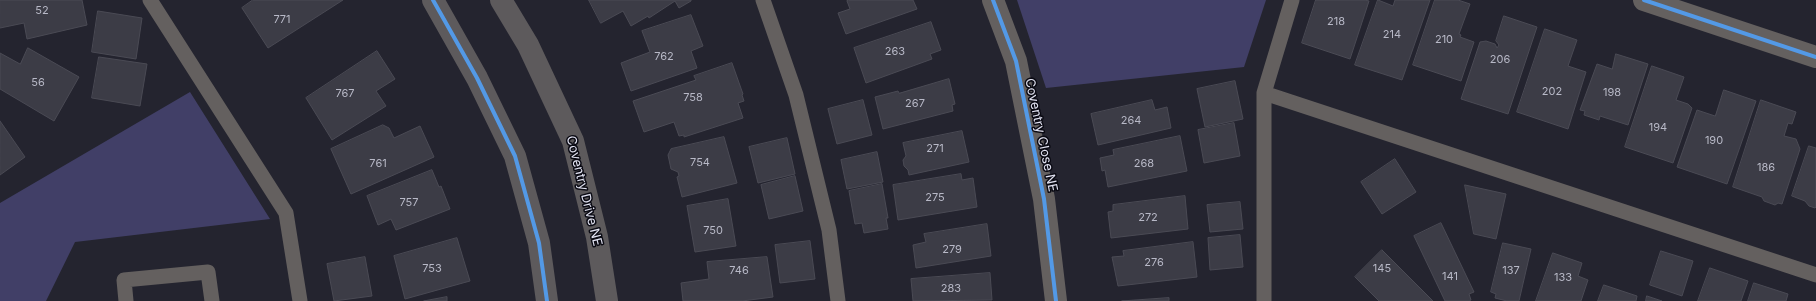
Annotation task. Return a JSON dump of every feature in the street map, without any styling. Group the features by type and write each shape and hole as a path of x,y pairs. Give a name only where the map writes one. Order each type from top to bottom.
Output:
{"street":[{"path":"433,0 477,78 515,156 539,243 547,301"},
{"name":"Coventry Drive NE","path":"501,0 528,45 573,141 597,237 607,301"},
{"name":"Coventry Close NE","path":"993,0 1016,61 1044,199 1056,301"},
{"path":"1644,0 1816,57"}],"lane":[{"path":"150,0 286,213 300,301"},
{"path":"763,0 796,95 829,230 838,301"},
{"path":"1264,301 1264,93 1292,0"},
{"path":"1264,93 1816,275"},
{"path":"126,301 124,280 208,272 212,301"}],"shaded area":[{"path":"1017,0 1266,0 1244,67 1046,88"},
{"path":"190,92 270,219 75,242 46,301 0,301 0,203"}],"building":[{"path":"0,0 82,0 87,25 27,39 24,23 0,28"},
{"path":"253,0 343,0 268,48 242,8"},
{"path":"589,0 691,1 679,8 675,1 649,18 648,16 631,26 623,11 601,23"},
{"path":"913,0 917,9 846,34 838,13 850,9 847,1"},
{"path":"1316,0 1369,1 1350,59 1302,43"},
{"path":"1378,0 1393,6 1395,0 1430,0 1402,80 1355,65"},
{"path":"1435,0 1458,0 1470,4 1459,34 1461,35 1460,37 1474,42 1461,81 1413,65"},
{"path":"98,11 142,18 136,59 92,52"},
{"path":"691,15 703,46 691,51 697,68 631,91 621,63 650,52 642,31"},
{"path":"1504,16 1537,27 1508,114 1461,99 1480,42 1486,41 1495,44 1497,48 1499,45 1496,41"},
{"path":"931,22 941,50 930,54 932,59 866,83 854,48"},
{"path":"1545,29 1577,40 1568,66 1586,72 1568,129 1517,112"},
{"path":"28,48 79,77 54,121 0,89 0,53 20,64"},
{"path":"377,51 395,79 376,91 386,106 332,140 306,98"},
{"path":"1616,54 1648,64 1628,125 1600,116 1599,120 1584,115 1585,111 1580,110 1597,64 1612,69"},
{"path":"99,57 147,64 140,106 92,98"},
{"path":"732,63 743,94 744,101 738,103 743,118 684,137 684,135 679,136 674,122 644,132 633,101 696,80 694,76"},
{"path":"1652,66 1684,77 1676,100 1688,104 1692,108 1673,163 1625,147"},
{"path":"949,79 955,104 952,105 953,111 883,129 875,97 898,91 899,93"},
{"path":"1235,81 1243,119 1205,127 1197,89"},
{"path":"1724,90 1756,101 1727,184 1677,167 1697,110 1715,116"},
{"path":"863,100 872,135 837,144 828,109"},
{"path":"1152,100 1155,110 1167,107 1171,128 1098,145 1091,114"},
{"path":"1761,100 1796,112 1792,124 1788,123 1784,136 1796,139 1800,149 1782,204 1778,203 1775,205 1764,201 1762,197 1733,187"},
{"path":"0,121 25,157 0,175"},
{"path":"1234,123 1240,156 1204,163 1198,130"},
{"path":"383,125 389,128 394,138 420,126 434,157 351,194 331,149"},
{"path":"962,131 969,162 909,175 908,170 904,166 903,160 906,156 903,143"},
{"path":"1180,136 1187,171 1108,187 1105,170 1102,171 1100,158 1114,155 1113,150"},
{"path":"724,137 737,183 682,197 677,177 679,176 678,172 671,169 668,155 671,149"},
{"path":"787,138 795,174 758,183 749,147"},
{"path":"1809,146 1816,148 1815,208 1809,206 1805,201 1792,196"},
{"path":"877,152 883,182 847,189 841,160"},
{"path":"1395,159 1416,192 1382,214 1361,182"},
{"path":"432,170 439,187 441,186 450,209 396,230 391,219 378,225 367,196"},
{"path":"961,174 962,180 973,178 977,207 898,220 893,185"},
{"path":"795,176 803,211 769,219 761,185"},
{"path":"882,184 888,218 886,218 888,229 864,233 862,223 855,224 849,191"},
{"path":"1465,185 1506,194 1496,239 1474,234"},
{"path":"1185,196 1188,229 1111,238 1108,212 1113,211 1113,205"},
{"path":"728,199 736,246 695,252 687,206"},
{"path":"1240,202 1243,229 1210,232 1207,205"},
{"path":"1441,223 1474,292 1469,294 1471,300 1469,301 1445,301 1414,236"},
{"path":"987,224 991,256 916,268 913,245 926,242 924,234"},
{"path":"1240,235 1243,267 1210,270 1208,238"},
{"path":"457,238 470,281 405,299 394,256"},
{"path":"810,241 815,279 780,283 775,245"},
{"path":"1193,242 1197,277 1118,286 1112,257 1124,256 1123,251"},
{"path":"1503,243 1531,249 1519,301 1507,301 1495,298 1496,294 1491,292"},
{"path":"1382,250 1433,301 1379,301 1355,277"},
{"path":"1661,251 1693,261 1682,296 1650,285"},
{"path":"1553,253 1582,263 1578,276 1588,280 1581,301 1536,301"},
{"path":"365,257 372,296 334,301 327,264"},
{"path":"767,257 773,297 742,301 683,301 681,283 709,279 707,262"},
{"path":"1710,268 1748,281 1741,301 1698,301"},
{"path":"990,273 992,300 913,301 911,279"},
{"path":"1754,283 1788,294 1786,301 1748,301"},
{"path":"1604,285 1637,296 1636,301 1598,301"},
{"path":"1647,296 1662,301 1646,301"},
{"path":"447,297 447,301 424,301"},
{"path":"1169,298 1169,301 1122,301"}],"cycle path":[{"path":"433,0 477,78 515,156 539,243 547,301"},
{"path":"993,0 1016,61 1044,199 1056,301"},
{"path":"1644,0 1816,57"}]}
